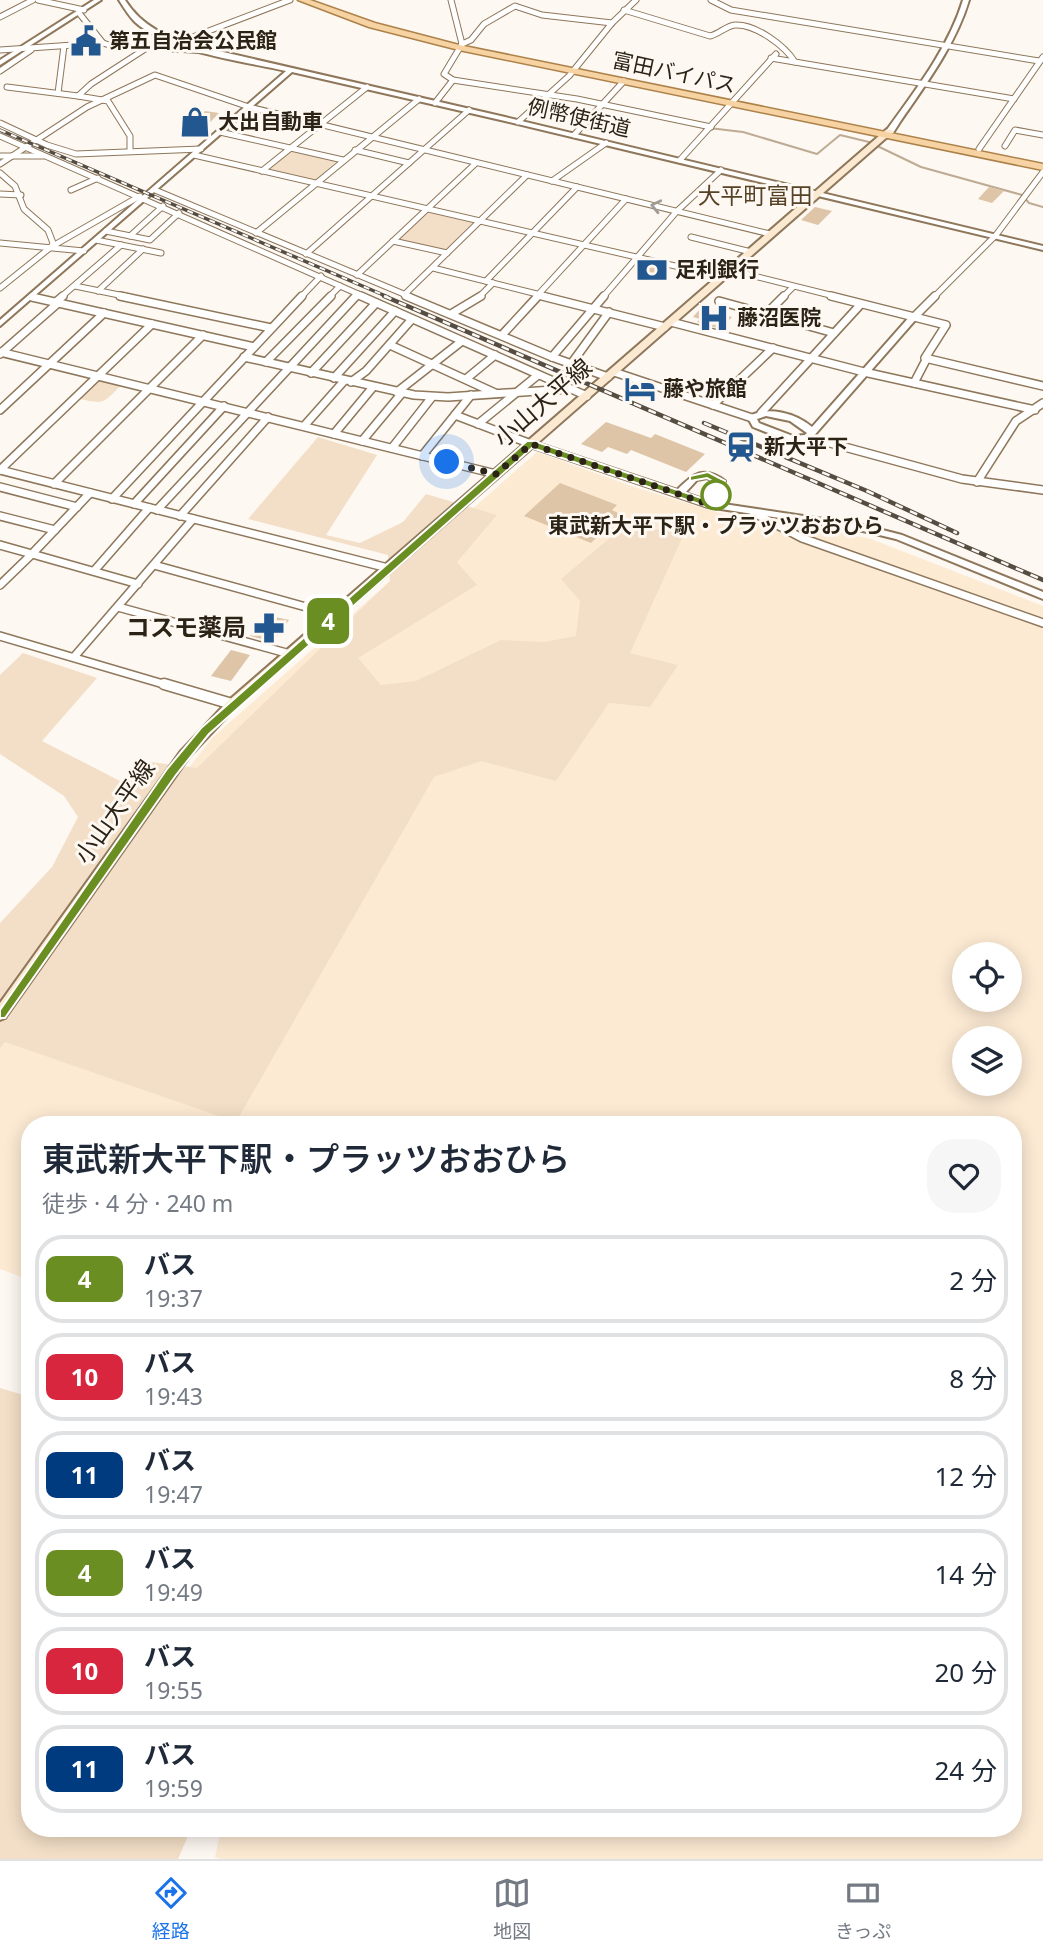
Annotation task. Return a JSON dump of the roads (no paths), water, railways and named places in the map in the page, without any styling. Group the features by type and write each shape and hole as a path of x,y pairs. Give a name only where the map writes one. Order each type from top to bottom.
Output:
{"main road":[{"name":"富田バイパス","path":"302,0 372,25 460,45 1043,167"},
{"name":"富田バイパス","path":"314,0 395,28 460,45"},
{"name":"富田バイパス","path":"575,69 733,101"},
{"name":"富田バイパス","path":"888,133 979,149 1043,167"},
{"name":"小山大平線","path":"0,1014 171,772 232,704 888,133"}],"street":[{"path":"0,18 36,0 82,12 103,43"},
{"path":"0,63 98,0"},
{"name":"例幣使街道","path":"122,0 139,23 177,43 821,193 1043,248"},
{"path":"177,43 211,26 252,16 290,0"},
{"path":"451,0 460,45"},
{"path":"518,122 575,69 612,23 636,0"},
{"path":"711,0 732,10 1041,59 979,149"},
{"path":"888,133 922,84 964,11 966,0"},
{"path":"612,23 542,15 515,6 484,24 471,40 460,45 444,74 453,80 548,94 711,127"},
{"path":"624,10 710,36 729,26 740,25 782,47 793,57 794,62"},
{"path":"0,50 103,43 117,47 207,51"},
{"path":"58,93 64,46"},
{"path":"680,160 782,47"},
{"path":"0,71 34,48"},
{"path":"78,96 91,84 145,49"},
{"path":"0,57 12,50"},
{"path":"771,58 1014,99"},
{"path":"0,288 51,247 155,190 291,69"},
{"path":"0,164 87,107 155,75 249,107 770,234"},
{"path":"435,103 453,80"},
{"path":"573,135 624,81"},
{"path":"8,87 108,101 130,136 131,151"},
{"path":"262,171 367,87"},
{"path":"256,233 419,99"},
{"path":"306,254 469,110"},
{"path":"0,123 37,140 76,153 167,147 198,152 262,171 427,209 638,257 793,287 946,324 925,358 914,383"},
{"path":"1005,146 1015,130 1043,135"},
{"path":"220,132 343,160"},
{"path":"0,136 143,197 587,396"},
{"path":"552,181 606,143"},
{"path":"355,150 409,163"},
{"path":"0,156 47,156"},
{"path":"357,275 476,163"},
{"path":"810,435 914,317 996,235 1043,167"},
{"path":"552,357 677,211 721,170"},
{"path":"0,173 15,186 21,195 24,209 48,230 53,243 51,247"},
{"path":"404,295 527,175"},
{"path":"71,190 98,178"},
{"path":"451,314 477,300 489,282 532,233 577,187"},
{"path":"155,190 571,364 757,416 806,425 820,423"},
{"path":"0,194 21,195"},
{"path":"0,324 143,197"},
{"path":"502,335 626,199"},
{"path":"130,236 163,206"},
{"path":"106,231 149,240 179,213"},
{"path":"691,237 751,251"},
{"path":"96,240 161,253"},
{"path":"393,241 447,253"},
{"path":"0,243 84,251"},
{"path":"0,353 121,245"},
{"path":"98,291 144,249"},
{"path":"433,268 593,309 1035,410"},
{"path":"112,499 321,276"},
{"path":"75,286 271,328"},
{"path":"266,362 341,286"},
{"path":"766,314 793,287"},
{"path":"94,571 358,294"},
{"path":"32,297 254,346"},
{"path":"719,301 834,334"},
{"path":"311,373 376,303"},
{"path":"861,304 764,407 757,416 756,425 792,439 810,435 977,482 1043,490"},
{"path":"334,378 395,311"},
{"path":"571,364 609,312"},
{"path":"0,410 104,313"},
{"path":"304,426 348,382 366,371 412,318"},
{"path":"152,324 0,470 388,568"},
{"path":"54,484 202,335"},
{"path":"362,441 400,393 462,341"},
{"path":"390,345 496,393"},
{"path":"713,405 773,348"},
{"path":"0,353 247,411 496,474"},
{"path":"466,379 495,355"},
{"path":"244,357 348,382 432,397 571,389"},
{"path":"927,358 1043,386"},
{"path":"478,424 538,375"},
{"path":"334,434 373,387"},
{"path":"422,456 471,395"},
{"path":"392,448 432,397"},
{"path":"977,482 1016,421 1043,404"},
{"path":"134,504 225,406"},
{"path":"455,415 531,444 711,505 863,528 899,537 1043,596"},
{"path":"180,516 268,417"},
{"path":"806,425 810,435"},
{"path":"679,494 694,478 708,475 720,481 711,505"},
{"path":"0,487 77,507"},
{"path":"0,585 90,493"},
{"path":"754,513 802,538 1043,623"},
{"path":"0,516 55,530"},
{"path":"74,657 193,519"},
{"path":"0,545 138,584"},
{"path":"154,565 335,615"},
{"path":"118,607 289,654"},
{"path":"0,636 232,704"}],"waterway":[{"path":"709,128 743,132 817,154 840,135 869,142 921,167 1022,195 1029,203 1043,207"}],"railway":[{"path":"0,130 388,297"},
{"path":"384,296 1043,580"},
{"path":"704,423 867,491 957,533"}],"place":[{"name":"第五自治会公民館","path":"86,41"},
{"name":"大出自動車","path":"195,122"},
{"name":"足利銀行","path":"652,270"},
{"name":"藤沼医院","path":"714,318"},
{"name":"藤や旅館","path":"640,389"},
{"name":"新大平下","path":"741,447"},
{"name":"東武新大平下駅・プラッツおおひら","path":"716,495"},
{"name":"コスモ薬局","path":"269,628"}],"district":[{"name":"大平町富田","path":"755,196"}]}
